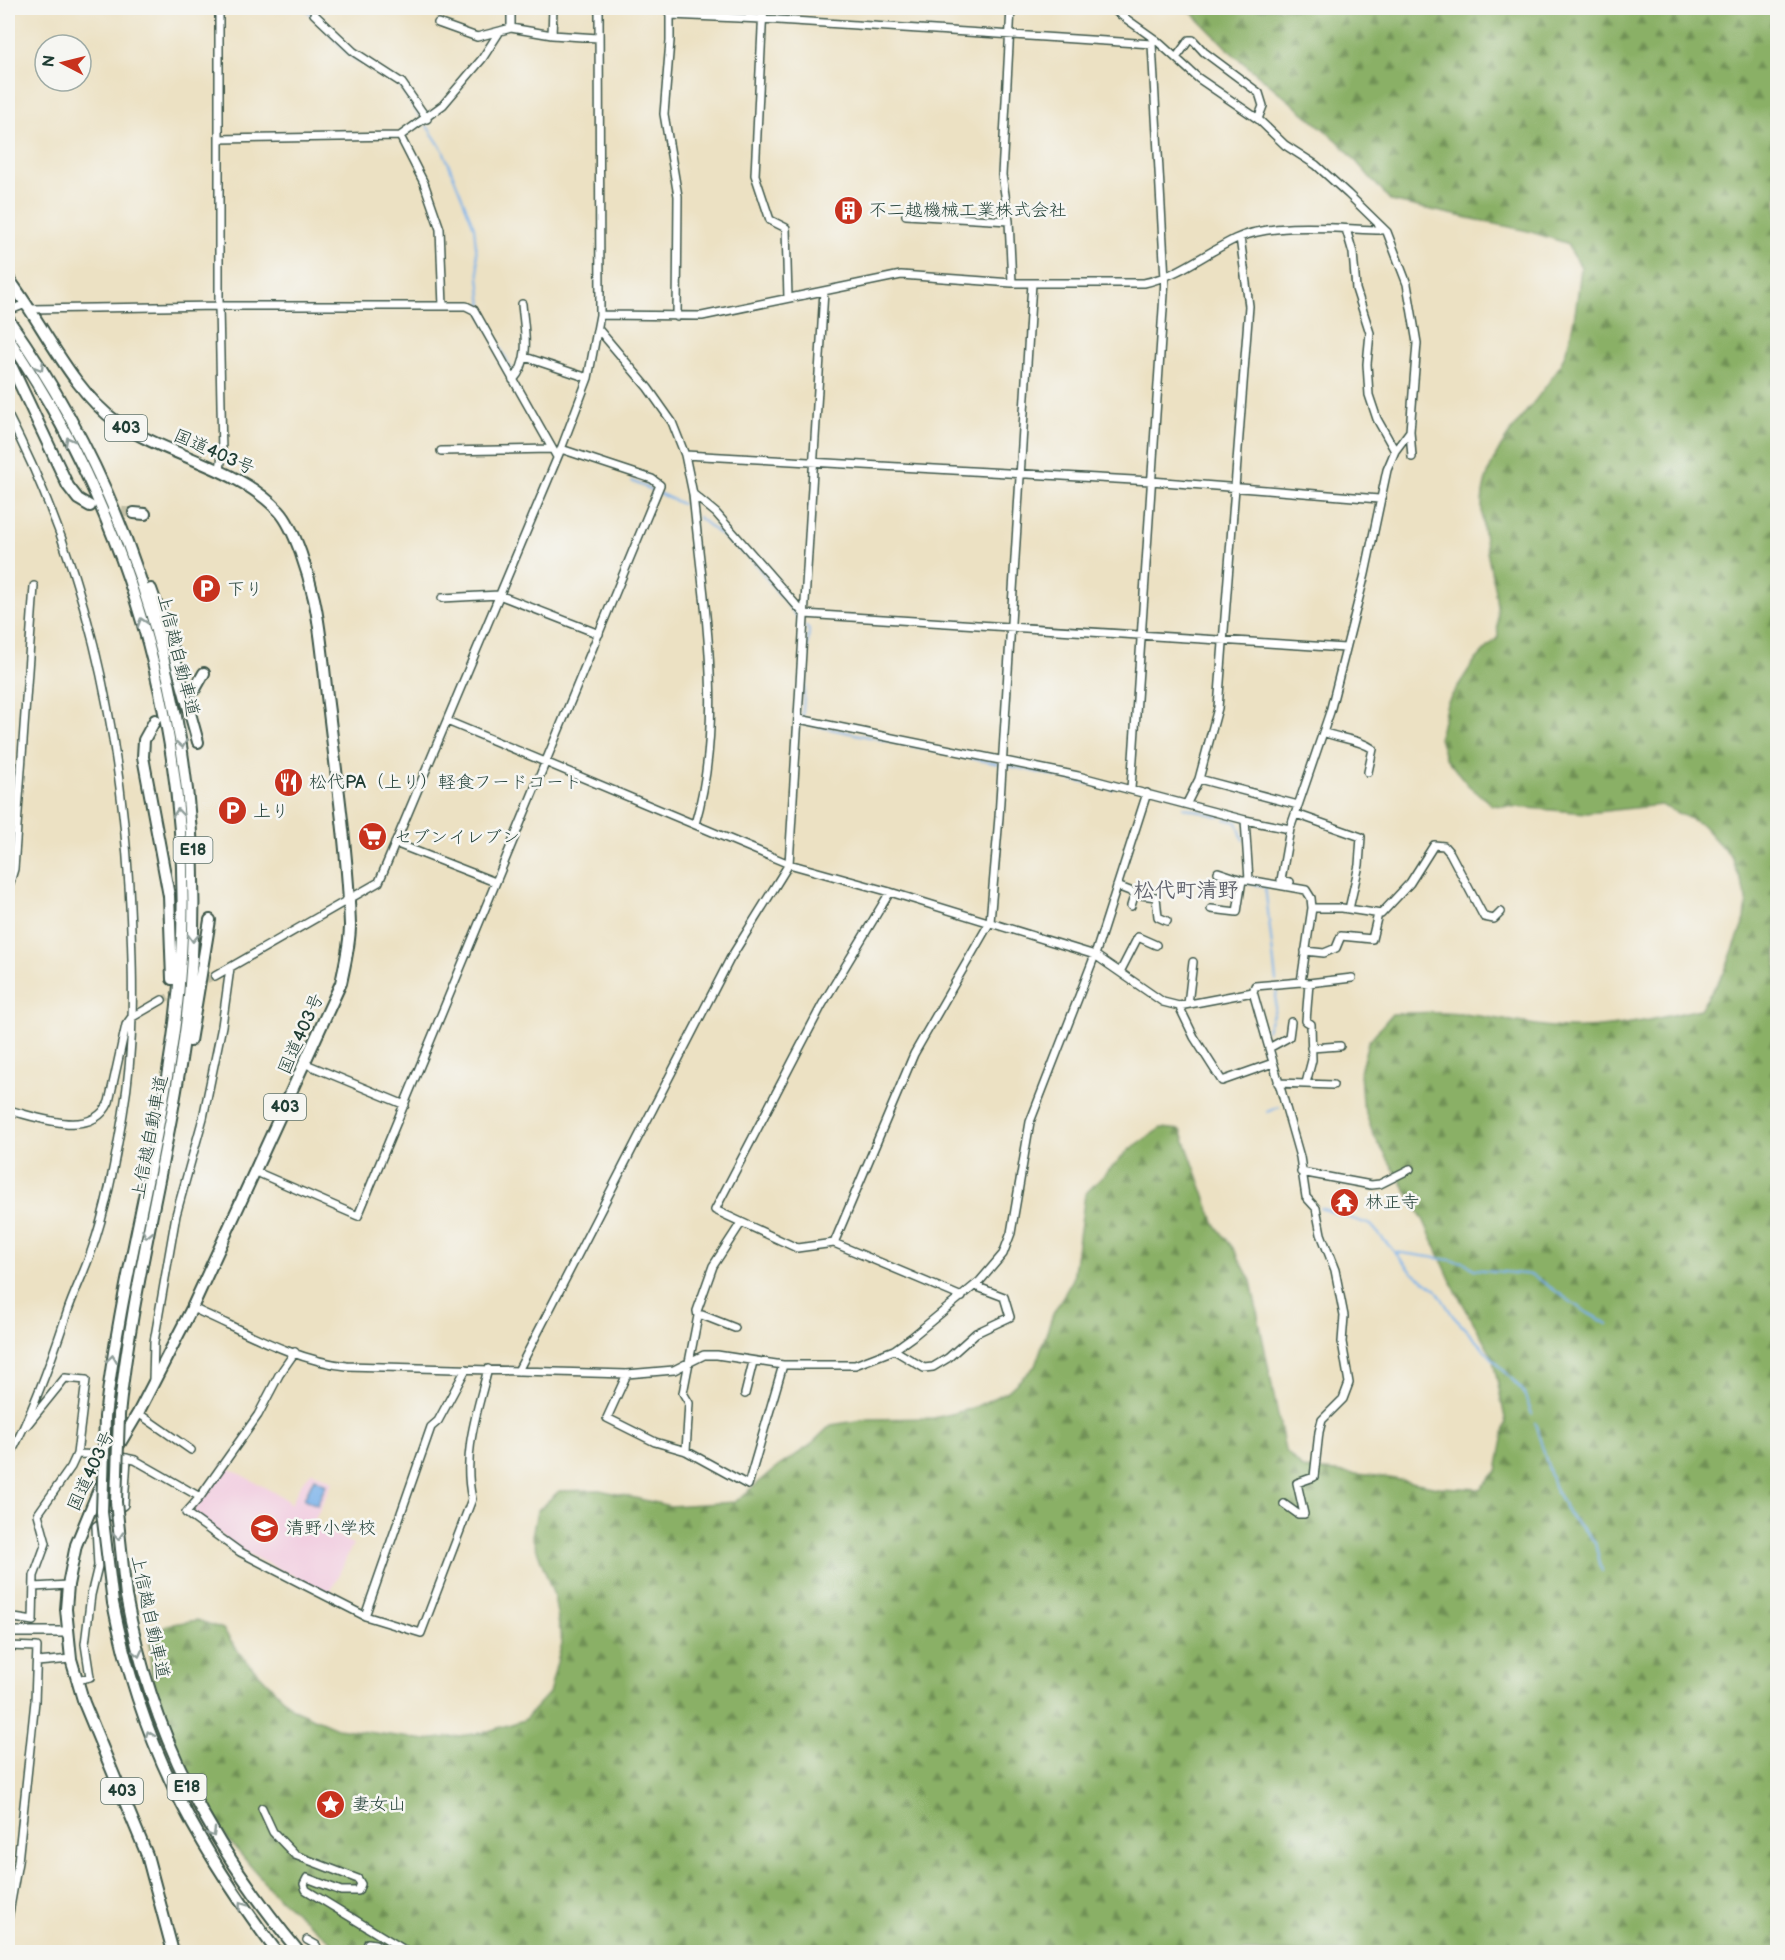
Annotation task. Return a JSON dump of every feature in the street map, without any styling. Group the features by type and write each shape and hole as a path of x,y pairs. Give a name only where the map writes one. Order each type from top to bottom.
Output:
{"highway":[{"name":"国道403号","path":"8,278 32,309 88,397 115,420 147,441 220,470 255,489 281,513 302,559 314,600 333,748 348,899 350,926 341,983 306,1064 254,1171 192,1308 138,1413 113,1455 76,1545 68,1585 70,1659 147,1855 173,1953"},
{"name":"上信越自動車道","path":"10,314 55,392 105,488 136,565 164,660 184,759 192,834 194,908 190,986 177,1083 133,1312 119,1415 116,1502 126,1596 149,1692 186,1786 221,1848 246,1886 299,1953"},
{"name":"上信越自動車道","path":"8,338 64,431 112,534 145,630 161,696 177,798 182,884 179,985 164,1096 114,1343 105,1417 102,1512 113,1604 137,1701 174,1793 211,1859 277,1953"},
{"path":"8,359 68,486 78,499 90,506"},
{"path":"105,488 130,537 159,611 198,742"},
{"path":"134,513 146,514"},
{"path":"195,689 204,673"},
{"path":"155,720 147,732 143,757 165,870 171,925 172,987 164,1096"},
{"path":"159,1182 182,1084 210,920"}],"main road":[{"path":"8,1632 68,1632"}],"street":[{"path":"219,8 219,306 222,454 220,470"},
{"path":"316,8 314,14 354,52 402,82 427,118"},
{"path":"511,8 511,28"},
{"path":"552,35 553,8"},
{"path":"214,976 348,899 363,894 379,882 561,450 588,378 600,315 599,8"},
{"path":"667,8 670,15 664,114 678,196 677,316"},
{"path":"763,8 755,175 770,220 786,228 788,298"},
{"path":"1011,8 1002,175 1009,221 1011,283"},
{"path":"1111,8 1198,78 1258,118 1285,145 1316,165 1381,230"},
{"path":"670,15 1154,42"},
{"path":"438,23 477,37 511,28 552,35 598,38"},
{"path":"219,139 400,136 443,105 482,58 500,31"},
{"path":"1176,58 1189,40 1193,40 1204,52 1259,93 1263,106 1258,118"},
{"path":"1131,789 1165,279 1154,42"},
{"path":"400,136 424,183 440,229 443,306"},
{"path":"906,215 1009,221"},
{"path":"600,315 702,316 901,275 1011,283 1144,283 1165,279 1240,237 1297,228 1381,230 1387,232 1404,271 1417,343 1410,431 1412,457"},
{"path":"1346,229 1353,253 1356,289 1370,333 1367,364 1369,395 1377,419 1395,452"},
{"path":"1187,803 1199,779 1218,708 1249,306 1240,237"},
{"path":"834,1243 914,1054 990,922 1003,761 1032,282"},
{"path":"518,1371 730,959 789,864 824,291"},
{"path":"513,380 520,373 525,357 522,304"},
{"path":"10,314 23,305 32,309 460,305 474,310 557,458"},
{"path":"598,330 648,388 672,422 685,455 693,494 708,664 711,731 701,802 695,824"},
{"path":"525,357 588,378"},
{"path":"8,416 66,546 85,606 107,696 126,840 132,940 131,1018 124,1111 101,1218 92,1251 8,1459"},
{"path":"1299,888 1295,884 1281,880 1290,829 1323,732 1365,574 1379,499 1395,452 1410,431"},
{"path":"441,451 552,449"},
{"path":"254,1171 358,1216 544,761 660,485 652,478 561,450"},
{"path":"685,455 1151,481 1379,499"},
{"path":"693,494 716,513 804,614 1345,648"},
{"path":"8,889 14,869 34,586"},
{"path":"442,598 499,595 599,634"},
{"path":"799,719 1131,789 1245,820 1290,829"},
{"path":"447,721 789,864 890,892 1095,955 1163,1002 1179,1006 1253,992"},
{"path":"1323,732 1343,740 1360,741 1373,749 1368,772"},
{"path":"1199,779 1298,805"},
{"path":"192,1308 295,1352 328,1364 347,1366 627,1374 674,1370 704,1355 783,1365 855,1365 894,1350 975,1286 1003,1254 1011,1233 1030,1122 1095,955 1147,793"},
{"path":"1296,814 1361,837 1359,865 1349,909"},
{"path":"1211,909 1237,912 1245,880 1245,820"},
{"path":"395,843 495,882"},
{"path":"1305,951 1324,953 1336,948 1341,936 1372,939 1378,914 1394,902 1410,883 1428,850 1438,845 1444,846 1450,853 1484,917 1494,919 1501,912"},
{"path":"1218,872 1245,880 1299,888 1306,890 1311,898 1312,908 1305,951 1305,982 1306,1021 1311,1024 1312,1060 1306,1083"},
{"path":"1117,886 1134,894 1156,897 1158,917 1167,921"},
{"path":"890,892 822,1005 716,1210 797,1248 834,1243 962,1297"},
{"path":"1131,906 1134,894"},
{"path":"1312,908 1349,909 1378,914"},
{"path":"1120,972 1138,937 1156,945"},
{"path":"1188,1004 1193,962"},
{"path":"153,1380 154,1342 176,1215 203,1118 222,1026 230,968"},
{"path":"1284,1504 1298,1514 1304,1514 1297,1483 1314,1477 1318,1432 1322,1420 1343,1399 1349,1383 1342,1342 1344,1316 1341,1295 1330,1254 1321,1234 1316,1208 1306,1197 1300,1157 1253,992 1255,987 1352,978"},
{"path":"8,1110 78,1124 95,1120 104,1114 109,1102 126,1025 131,1018 162,1000"},
{"path":"1179,1006 1194,1037 1222,1081 1273,1063"},
{"path":"1269,1048 1289,1037 1291,1022"},
{"path":"1311,1048 1340,1046"},
{"path":"306,1064 405,1105"},
{"path":"1278,1083 1334,1085"},
{"path":"1301,1172 1371,1185 1380,1184 1410,1169"},
{"path":"686,1451 689,1403 683,1393 691,1363 697,1311 713,1266 741,1223"},
{"path":"894,1350 924,1368 933,1367 976,1334 1010,1317 1004,1297 975,1286"},
{"path":"698,1317 702,1315 735,1328"},
{"path":"295,1352 279,1375 258,1415 200,1497 186,1513 240,1552 365,1616 422,1633 472,1499 468,1479 469,1457 474,1421 488,1369"},
{"path":"745,1394 753,1362"},
{"path":"627,1374 607,1418 655,1442 686,1451 747,1485 783,1365"},
{"path":"365,1616 431,1427 438,1420 466,1369"},
{"path":"8,1617 33,1621 34,1576 46,1543 38,1514 71,1467 77,1454 86,1380 65,1378 33,1416 16,1443"},
{"path":"138,1413 191,1450"},
{"path":"77,1454 113,1455 135,1460 200,1497"},
{"path":"77,1680 90,1677 85,1644 91,1595 98,1566 96,1526 124,1505 127,1458"},
{"path":"34,1587 68,1585"},
{"path":"8,1646 37,1647 18,1862 8,1920"},
{"path":"37,1662 70,1659"},
{"path":"262,1808 273,1832 295,1855 358,1879 361,1884 358,1891 350,1892 307,1878 304,1884 306,1890 403,1949 402,1953"},
{"path":"307,1940 316,1945 319,1953"},
{"path":"366,1953 368,1943 375,1944 387,1953"}],"shaded area":[{"name":"清野小学校","path":"223,1465 281,1496 291,1504 300,1485 312,1471 333,1481 313,1524 353,1544 330,1593 241,1551 192,1512"}],"green space":[{"path":"1187,8 1777,8 1777,1952 344,1952 277,1897 215,1824 188,1775 151,1675 150,1641 167,1625 197,1620 223,1629 240,1654 293,1709 337,1728 426,1740 482,1733 524,1720 549,1693 562,1643 554,1596 532,1536 537,1511 559,1491 600,1490 670,1506 735,1502 776,1468 808,1447 831,1425 869,1419 934,1418 971,1409 1008,1391 1035,1366 1053,1314 1073,1279 1085,1194 1130,1149 1161,1128 1181,1130 1215,1224 1235,1251 1251,1281 1285,1450 1303,1469 1378,1476 1438,1487 1480,1489 1497,1471 1506,1423 1492,1355 1454,1288 1423,1219 1373,1134 1362,1102 1360,1072 1368,1042 1392,1014 1426,1012 1461,1014 1568,1028 1613,1026 1642,1021 1700,1009 1724,973 1745,919 1747,898 1732,858 1701,824 1661,805 1587,813 1492,805 1468,785 1445,757 1439,738 1447,703 1473,663 1498,637 1497,606 1484,536 1482,507 1488,475 1505,441 1550,380 1565,355 1572,330 1581,267 1566,243 1528,231 1391,201 1338,141 1234,55"}],"water":[{"path":"314,1478 326,1484 317,1505 304,1499"}],"waterway":[{"path":"305,8 312,15"},
{"path":"327,30 350,56 393,81"},
{"path":"398,84 420,116"},
{"path":"427,126 443,150 474,227 483,316 513,372"},
{"path":"632,481 682,504"},
{"path":"698,517 753,561 801,622"},
{"path":"805,626 809,630 802,723 999,764"},
{"path":"1005,765 1113,789"},
{"path":"1183,807 1220,817"},
{"path":"1225,819 1237,822 1243,840"},
{"path":"1247,883 1265,886 1276,981"},
{"path":"1267,1030 1275,1009 1277,987"},
{"path":"1267,1112 1279,1107"},
{"path":"1320,1208 1371,1225 1412,1272 1436,1289 1453,1316 1523,1391 1532,1414"},
{"path":"1395,1252 1464,1262 1474,1269 1533,1275 1584,1311 1608,1324"},
{"path":"1535,1423 1554,1486 1568,1513 1595,1543 1602,1571"}],"tunnel":[{"path":"107,510 134,513"},
{"path":"197,984 215,976"},
{"path":"162,1000 179,992"}],"place":[{"name":"不二越機械工業株式会社","path":"848,210"},
{"name":"下り","path":"206,589"},
{"name":"松代PA（上り）軽食フードコート","path":"288,782"},
{"name":"上り","path":"232,811"},
{"name":"セブンイレブン","path":"373,837"},
{"name":"林正寺","path":"1344,1202"},
{"name":"清野小学校","path":"265,1528"},
{"name":"妻女山","path":"331,1804"}],"district":[{"name":"松代町清野","path":"1186,890"}]}
